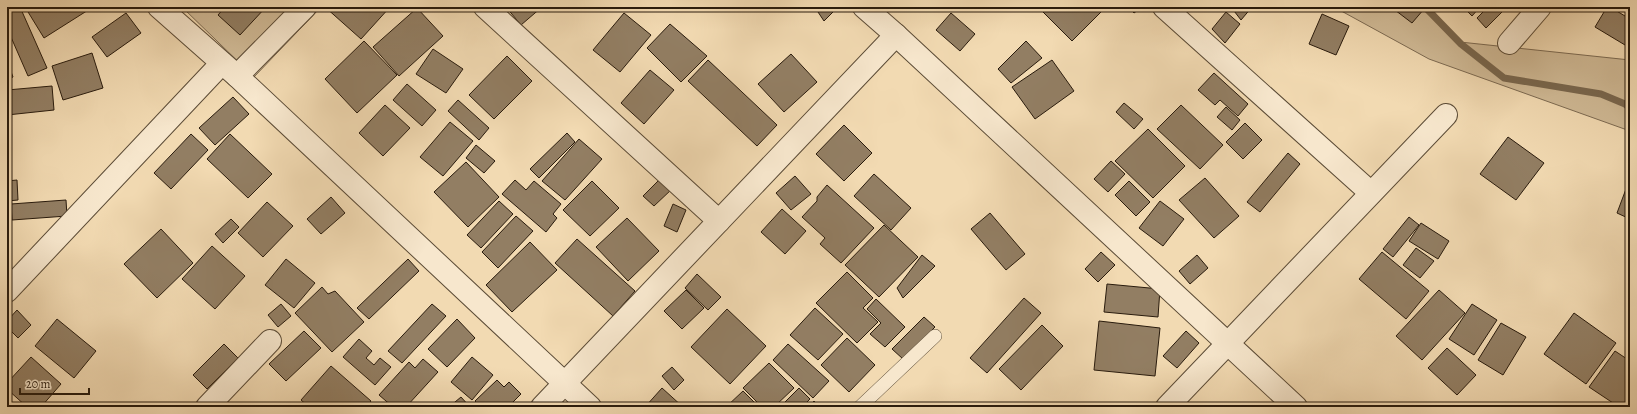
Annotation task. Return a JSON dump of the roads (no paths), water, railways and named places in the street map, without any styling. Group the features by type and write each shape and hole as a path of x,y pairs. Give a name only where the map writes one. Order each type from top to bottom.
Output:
{"street":[{"path":"160,7 230,70 590,407"},
{"path":"7,291 230,70 305,7"},
{"path":"485,7 719,221"},
{"path":"864,7 1296,407"},
{"path":"1164,7 1372,193"},
{"path":"1509,43 1540,7"},
{"path":"542,407 896,35"},
{"path":"1167,407 1446,115"},
{"path":"207,407 270,341"}],"lane":[{"path":"860,407 935,336"}],"waterway":[{"path":"1425,7 1461,44 1504,78 1601,94 1625,104 1630,108"}]}
